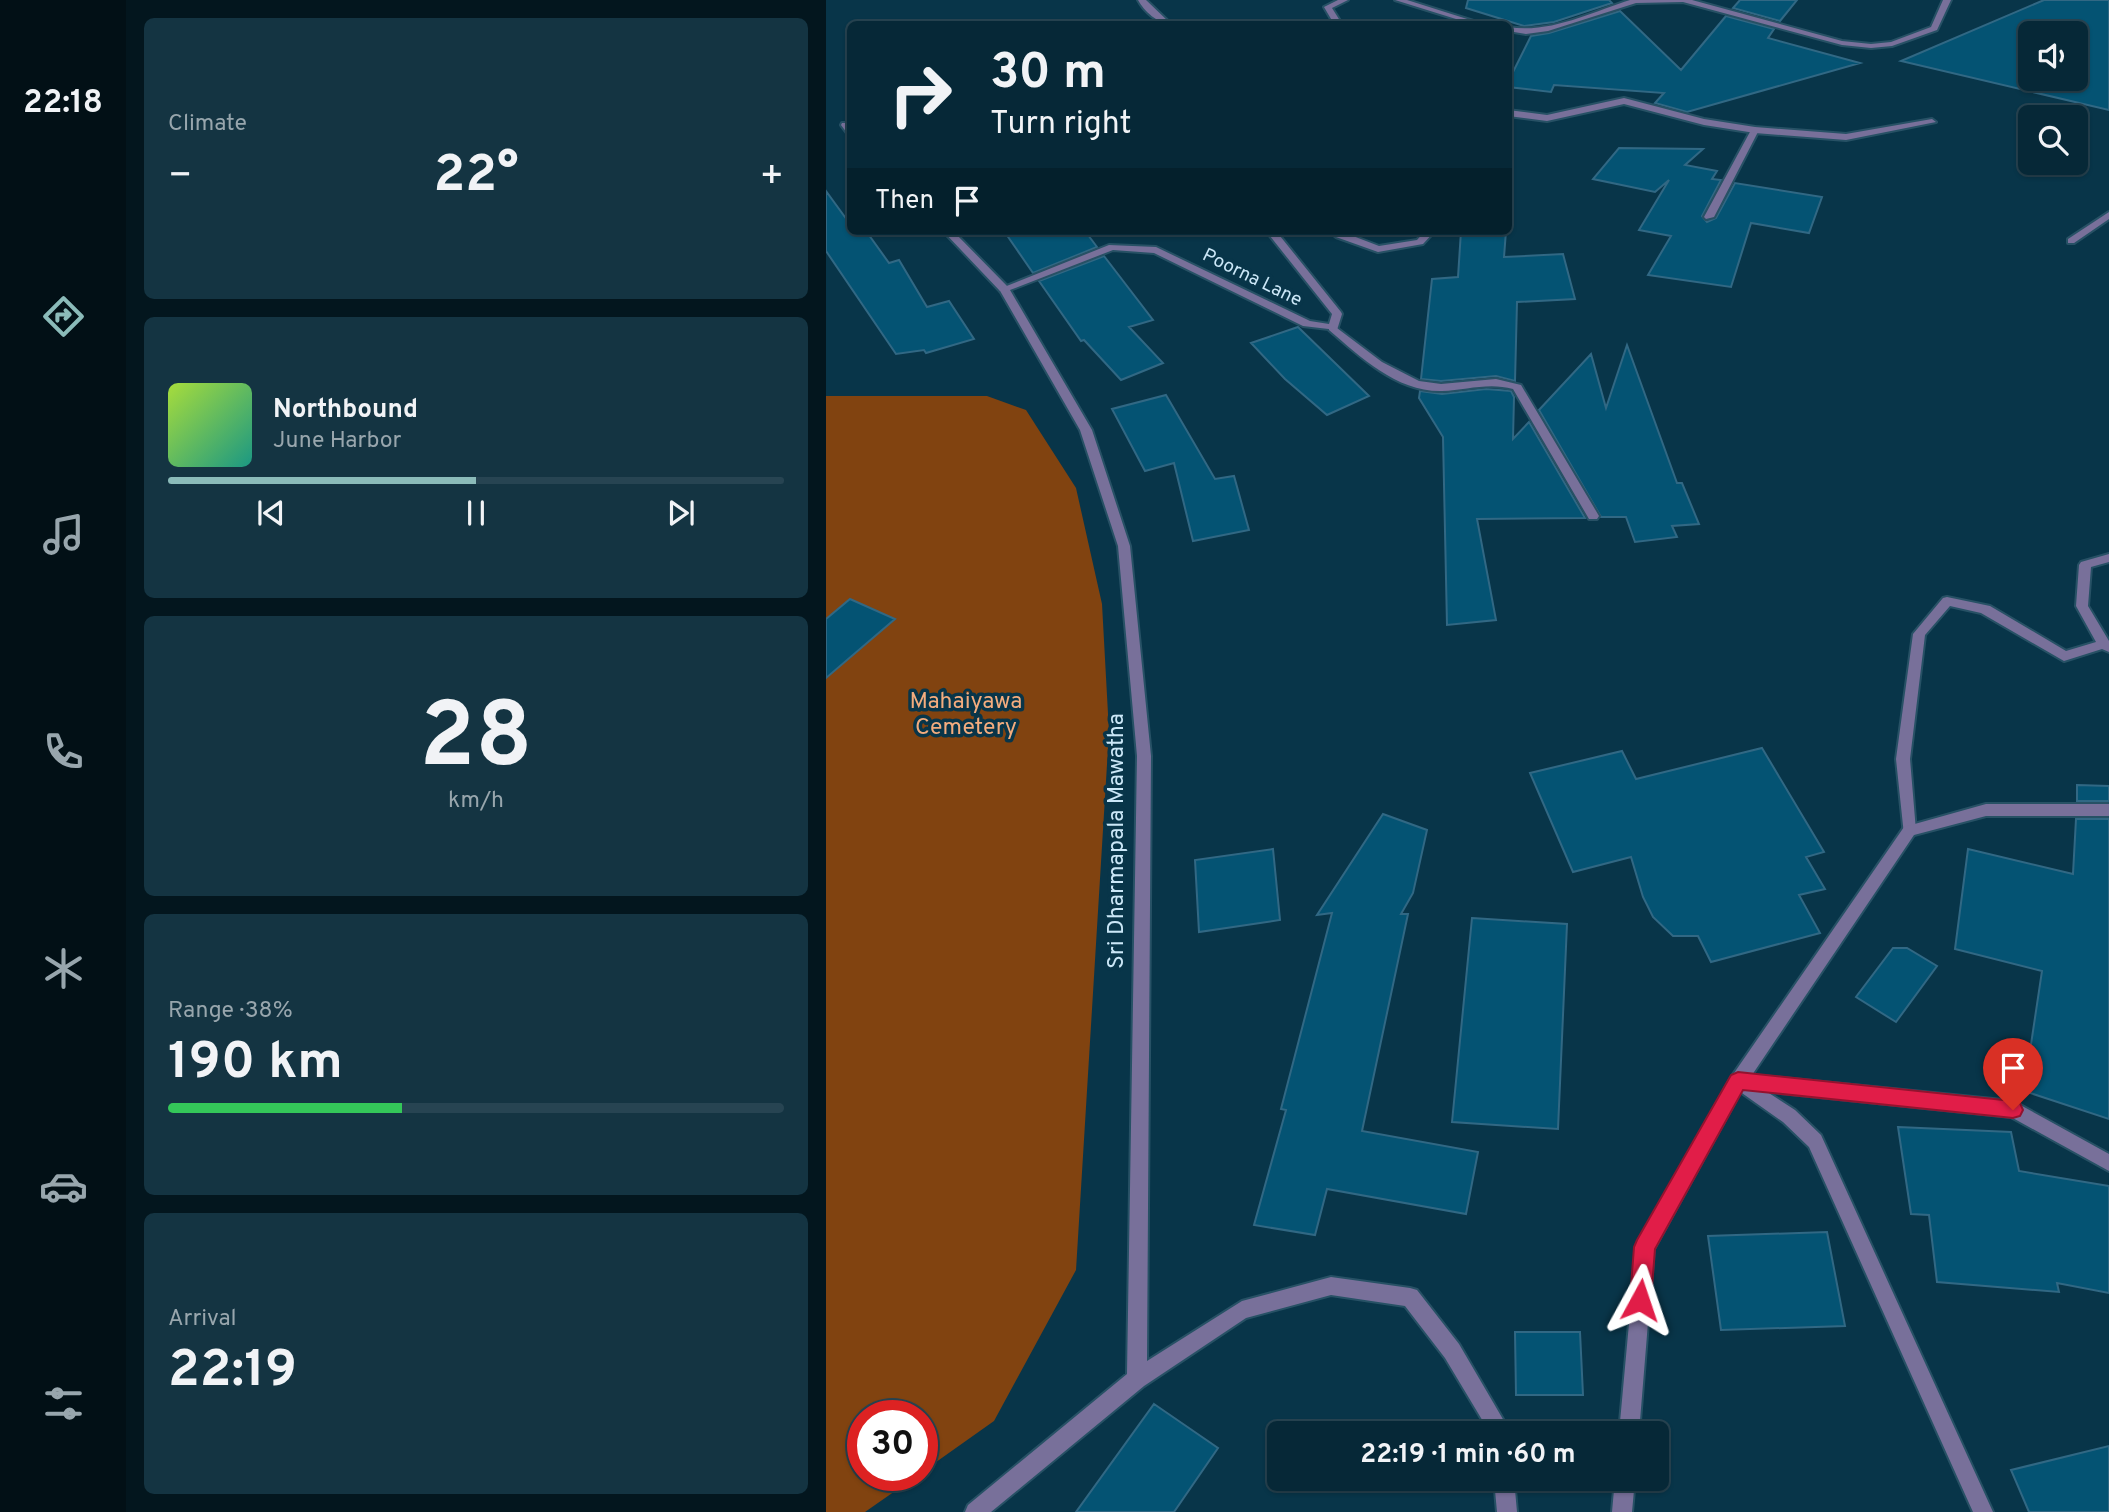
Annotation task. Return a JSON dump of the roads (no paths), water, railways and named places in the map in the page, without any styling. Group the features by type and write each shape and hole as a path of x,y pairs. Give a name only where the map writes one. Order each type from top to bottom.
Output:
{"street":[{"path":"1142,0 1164,21"},
{"path":"1336,21 1328,7 1344,0"},
{"path":"1399,0 1469,21"},
{"path":"1512,30 1526,32 1548,29 1635,1 1683,0 1842,43 1871,46 1892,44 1934,28 1947,0"},
{"path":"1512,114 1547,118 1623,101 1704,122 1755,130 1846,137 1932,122"},
{"path":"1709,218 1755,130"},
{"path":"2071,241 2109,215"},
{"name":"Sri Dharmapala Mawatha","path":"952,235 1004,289 1086,430 1124,546 1144,756 1137,1379"},
{"name":"Poorna Lane","path":"1004,289 1112,247 1156,250 1307,324 1333,328 1337,314 1273,235"},
{"path":"1339,235 1378,249 1420,242 1426,235"},
{"path":"1333,328 1384,371 1430,387 1503,381 1517,387 1593,516"},
{"path":"1630,1421 1644,1247 1738,1081 1909,831 1903,760 1919,634 1947,601 1985,609 2064,656 2107,645 2082,606 2085,565 2109,558"},
{"path":"1909,831 1986,810 2109,810"},
{"path":"1738,1081 2013,1110 2109,1163"},
{"path":"1738,1081 1789,1116 1815,1141 1983,1512"},
{"path":"975,1512 1137,1379 1242,1310 1331,1286 1410,1297 1452,1352 1495,1421"},
{"path":"1505,1491 1507,1512"},
{"path":"1622,1512 1624,1491"}],"park label":[{"name":"Mahaiyawa Cemetery","path":"966,715"}]}
